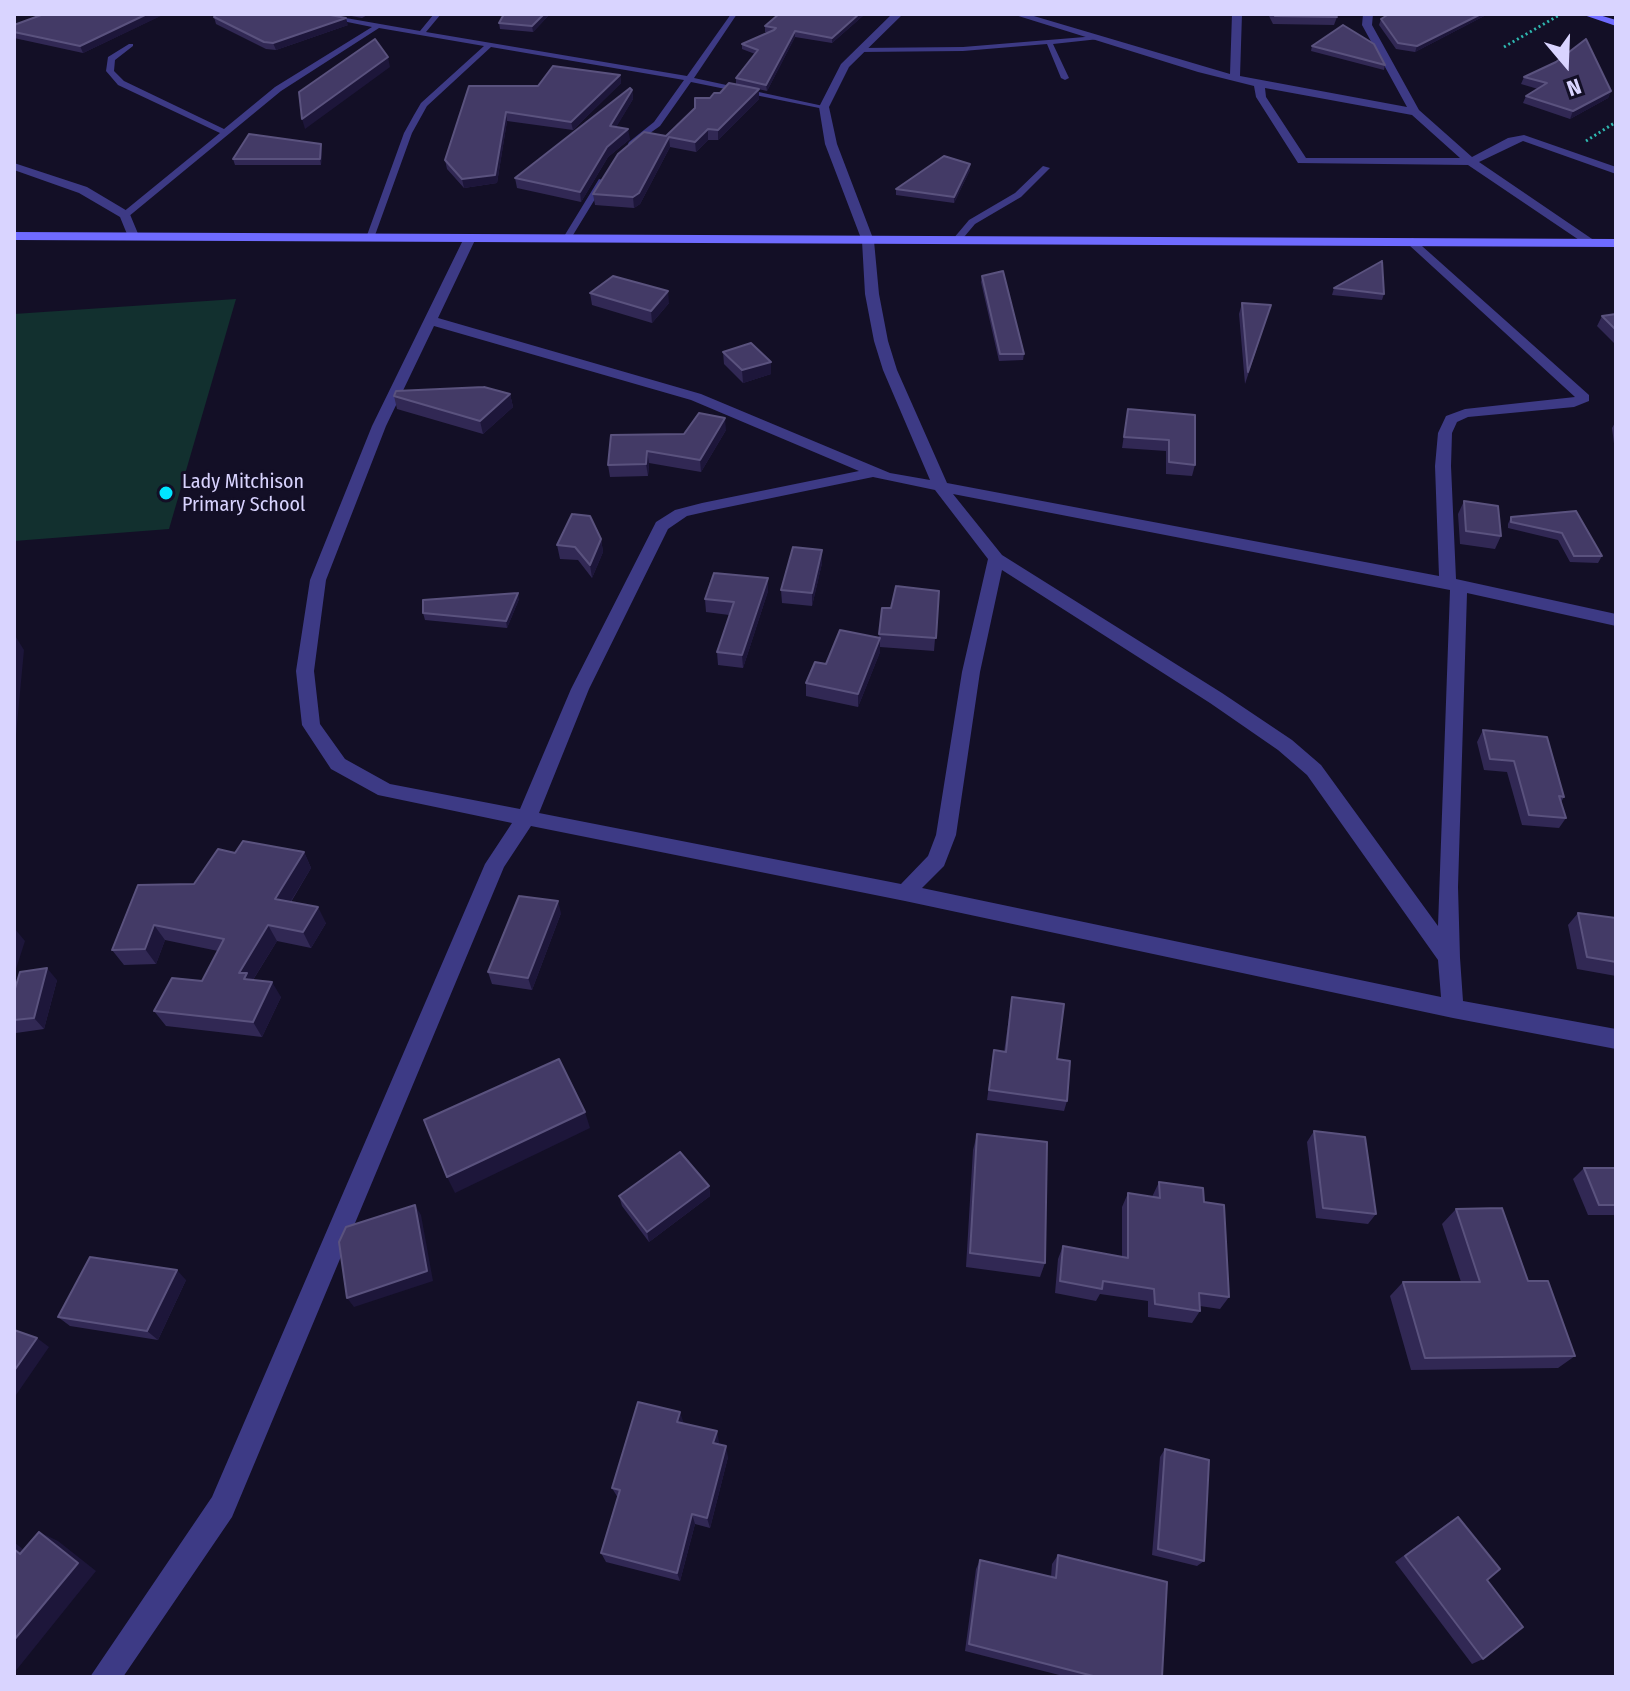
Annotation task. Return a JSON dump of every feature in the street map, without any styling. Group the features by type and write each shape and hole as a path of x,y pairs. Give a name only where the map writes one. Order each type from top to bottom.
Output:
{"main road":[{"path":"1586,14 1616,23"},
{"path":"14,236 1616,243"}],"street":[{"path":"898,14 840,73 824,107 831,144 868,241 872,294 881,341 941,488 996,559 1216,698 1295,753 1314,770 1449,958"},
{"path":"1017,14 1259,84 1415,112"},
{"path":"1235,78 1237,14"},
{"path":"1368,14 1367,25 1415,112 1471,162 1592,243"},
{"path":"1259,84 1261,97 1302,161 1471,162 1512,140 1524,138 1616,171"},
{"path":"14,166 83,190 125,215 133,236"},
{"path":"470,238 379,426 318,580 305,671 311,725 338,764 385,790 905,893 1453,1009 1616,1039"},
{"path":"1413,242 1584,400 1465,413 1451,419 1445,433 1443,466 1453,586 1448,872 1453,1009"},
{"path":"430,320 696,397 792,434 872,473 1533,600 1616,620"},
{"path":"105,1677 222,1507 495,864 527,817 580,689 662,526 681,513 708,506 872,473"},
{"path":"905,893 937,860 946,835 971,672 996,559"}],"lane":[{"path":"311,14 689,79 824,107"},
{"path":"422,32 438,14"},
{"path":"621,154 657,124 734,14"},
{"path":"125,215 301,73 379,25"},
{"path":"860,50 1050,44 1097,38"},
{"path":"370,238 408,133 424,105 490,44"},
{"path":"1050,44 1065,78"},
{"path":"131,45 111,59 110,71 121,83 226,133"},
{"path":"956,241 972,222 1018,195 1046,168"},
{"path":"567,238 607,172"}],"path":[{"path":"1504,47 1561,14"},
{"path":"1569,152 1616,122"}],"green space":[{"path":"236,299 169,529 14,541 14,314"}],"building":[{"path":"44,14 147,14 80,46 14,32 14,25"},
{"path":"216,14 325,14 346,18 273,43 264,42 214,17"},
{"path":"504,14 544,14 532,26 499,23"},
{"path":"779,14 859,14 832,38 795,31 766,85 736,78 758,50 742,44 774,30 776,28 765,26"},
{"path":"1332,14 1337,17 1275,16"},
{"path":"1389,14 1481,14 1417,46 1398,43 1381,19"},
{"path":"1343,25 1374,44 1385,65 1312,46"},
{"path":"375,39 388,57 302,119 299,92"},
{"path":"1586,39 1611,91 1573,111 1526,96 1547,83 1524,77 1556,62"},
{"path":"553,66 620,75 571,122 506,112 495,175 462,179 445,160 469,86 538,86"},
{"path":"729,83 759,89 718,130 708,129 695,142 669,137 639,193 633,197 593,194 618,154 644,132 666,136 695,108 695,98 710,98"},
{"path":"630,88 632,90 610,126 628,129 607,147 580,192 515,178"},
{"path":"249,134 321,144 320,159 233,159"},
{"path":"944,156 970,164 954,197 896,189"},
{"path":"1382,261 1384,294 1334,288"},
{"path":"1003,271 1024,354 1000,354 982,276"},
{"path":"613,276 668,291 651,311 590,293"},
{"path":"1242,303 1271,305 1248,372"},
{"path":"1616,314 1616,330 1602,316"},
{"path":"751,343 771,362 742,370 723,352"},
{"path":"484,387 510,394 480,421 394,396 396,391"},
{"path":"1128,409 1195,415 1195,465 1169,462 1169,440 1124,437"},
{"path":"699,413 725,418 700,460 647,451 646,464 608,465 611,435 684,434"},
{"path":"1464,501 1498,506 1501,536 1466,531"},
{"path":"1576,511 1602,556 1574,556 1562,533 1511,522 1511,517"},
{"path":"572,514 590,516 601,539 590,565 575,547 557,545"},
{"path":"793,547 822,550 812,593 781,590"},
{"path":"714,573 768,578 742,655 717,652 734,602 705,599"},
{"path":"896,586 939,591 936,638 879,634 882,608 891,608"},
{"path":"518,593 506,621 423,613 423,600"},
{"path":"840,630 880,638 858,694 806,683 815,662 826,664"},
{"path":"1483,730 1547,737 1564,797 1559,796 1566,818 1529,815 1514,761 1490,759"},
{"path":"243,841 304,852 275,899 318,907 303,932 268,925 239,973 247,973 244,979 272,982 253,1022 154,1011 172,978 202,981 224,939 154,925 145,949 112,950 138,885 194,884 218,849 235,853"},
{"path":"519,896 558,901 528,978 488,972"},
{"path":"1578,913 1616,918 1616,962 1587,957"},
{"path":"47,968 34,1018 14,1020 14,992 20,972"},
{"path":"1012,997 1064,1004 1057,1059 1070,1061 1067,1101 989,1090 994,1050 1006,1052"},
{"path":"559,1059 585,1112 447,1177 424,1120"},
{"path":"1314,1131 1365,1137 1376,1214 1323,1208"},
{"path":"977,1134 1047,1142 1045,1263 970,1253"},
{"path":"680,1152 709,1186 647,1232 619,1196"},
{"path":"1584,1168 1616,1168 1616,1205 1599,1205"},
{"path":"1159,1182 1203,1188 1204,1202 1224,1205 1229,1297 1199,1293 1200,1311 1155,1304 1154,1289 1103,1281 1102,1289 1060,1281 1063,1246 1128,1258 1128,1193 1160,1198"},
{"path":"415,1205 427,1271 347,1298 339,1242 346,1227"},
{"path":"1502,1208 1528,1281 1548,1281 1575,1356 1425,1358 1403,1282 1480,1282 1456,1209"},
{"path":"90,1257 177,1270 147,1331 58,1317"},
{"path":"14,1330 37,1338 14,1371"},
{"path":"638,1402 680,1412 677,1422 717,1431 713,1443 726,1446 707,1518 692,1514 677,1573 601,1553 620,1490 612,1488"},
{"path":"1165,1449 1209,1460 1204,1561 1158,1549"},
{"path":"1458,1517 1500,1569 1487,1580 1523,1627 1483,1659 1405,1556"},
{"path":"39,1532 78,1563 14,1640 14,1549 20,1554"},
{"path":"1058,1555 1167,1582 1162,1677 1097,1677 969,1644 980,1560 1056,1578"}],"place":[{"name":"Lady Mitchison Primary School","path":"166,493"}]}
